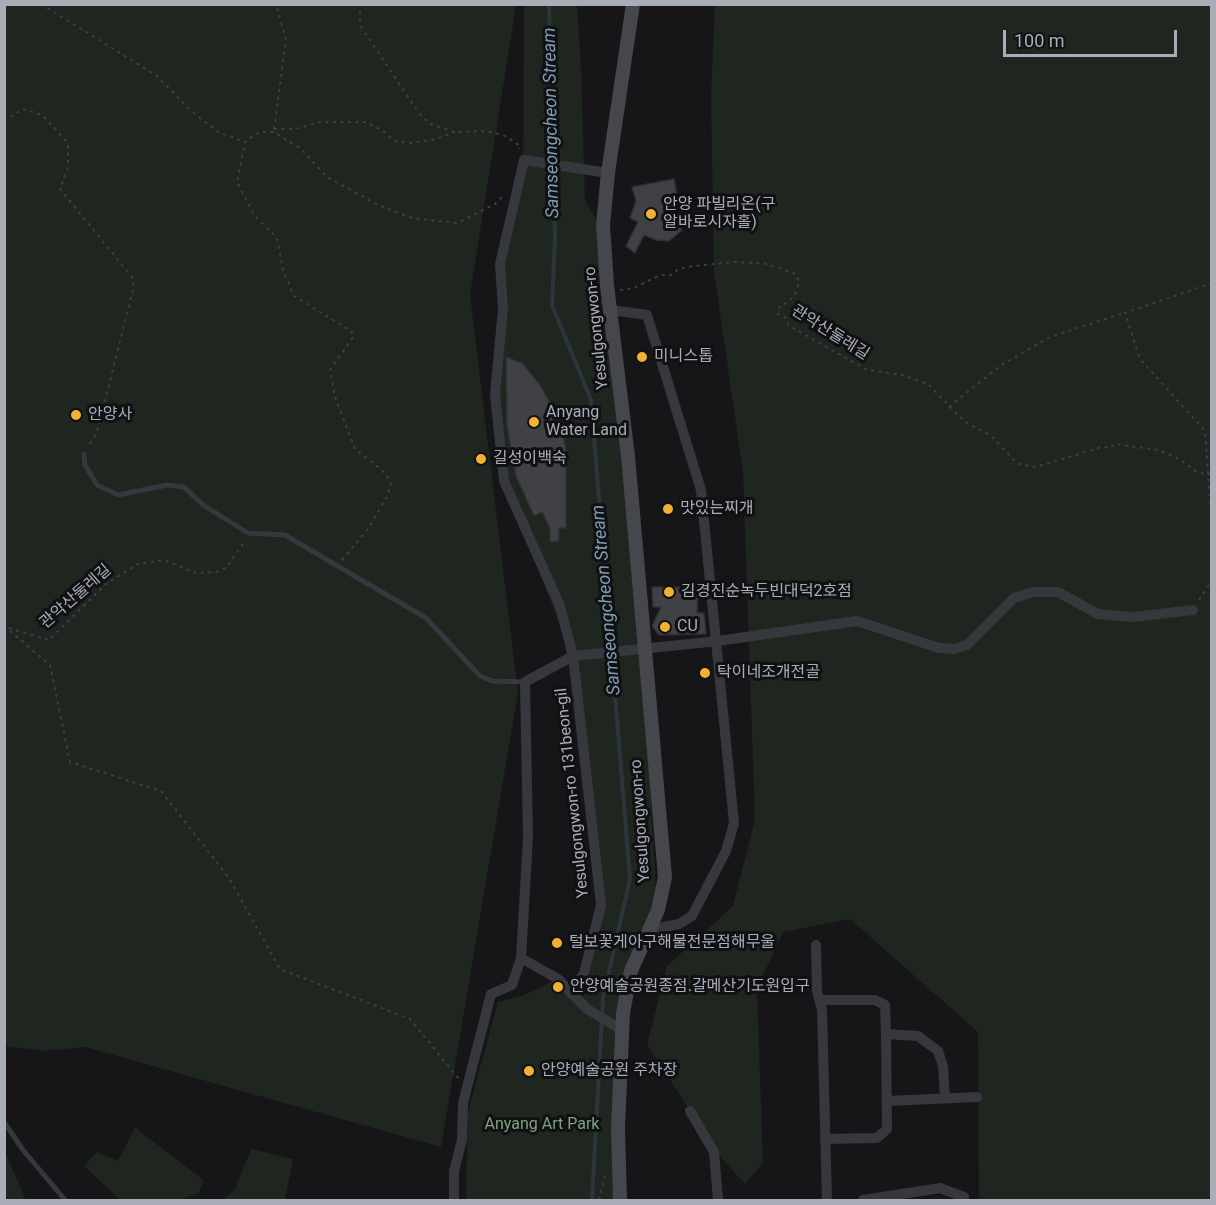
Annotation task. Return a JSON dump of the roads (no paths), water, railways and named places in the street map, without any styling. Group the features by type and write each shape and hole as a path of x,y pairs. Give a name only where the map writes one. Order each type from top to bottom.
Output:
{"street":[{"name":"Yesulgongwon-ro","path":"620,1200 617,1027 631,971 658,910 665,877 636,649 627,456 603,225 608,173 633,4"},
{"path":"573,656 560,606 536,559 504,481 495,394 503,309 500,264 528,161 608,173"},
{"path":"611,310 647,315 701,490 718,641 734,823 726,851 692,916 679,924 649,930"},
{"path":"454,1200 454,1171 462,1140 463,1103 491,994 512,985 521,958 528,837 525,682 573,656 718,641 857,621 939,648 954,649 967,645 1014,598 1034,592 1058,592 1098,614 1133,617 1193,610"},
{"name":"Yesulgongwon-ro 131beon-gil","path":"571,994 584,973 601,904 573,656"},
{"path":"816,945 827,1200"},
{"path":"521,958 558,979 587,1009 617,1027"},
{"path":"820,1000 874,999 885,1005 887,1129 876,1138 825,1139"},
{"path":"886,1035 918,1036 938,1051 943,1066 945,1098"},
{"path":"887,1101 977,1097"},
{"path":"690,1111 714,1152 718,1200"},
{"path":"863,1200 940,1188 964,1197"}],"lane":[{"path":"84,454 85,465 97,485 118,495 167,485 184,487 203,505 248,533 285,535 337,568 426,618 480,676 492,681 525,682"},
{"path":"4,1122 65,1200"}],"waterway":[{"name":"Samseongcheon Stream","path":"549,4 555,238 552,305 591,400 630,879 603,998 592,1200"}],"place":[{"name":"안양 파빌리온(구 알바로시자홀)","path":"651,214"},
{"name":"미니스톱","path":"642,357"},
{"name":"안양사","path":"76,415"},
{"name":"Anyang Water Land","path":"534,422"},
{"name":"길성이백숙","path":"481,459"},
{"name":"맛있는찌개","path":"668,509"},
{"name":"김경진순녹두빈대덕2호점","path":"669,592"},
{"name":"CU","path":"665,627"},
{"name":"탁이네조개전골","path":"705,673"},
{"name":"털보꽃게아구해물전문점해무울","path":"557,943"},
{"name":"안양예술공원종점.갈메산기도원입구","path":"558,987"},
{"name":"안양예술공원 주차장","path":"529,1071"}],"park label":[{"name":"Anyang Art Park","path":"542,1125"}]}
